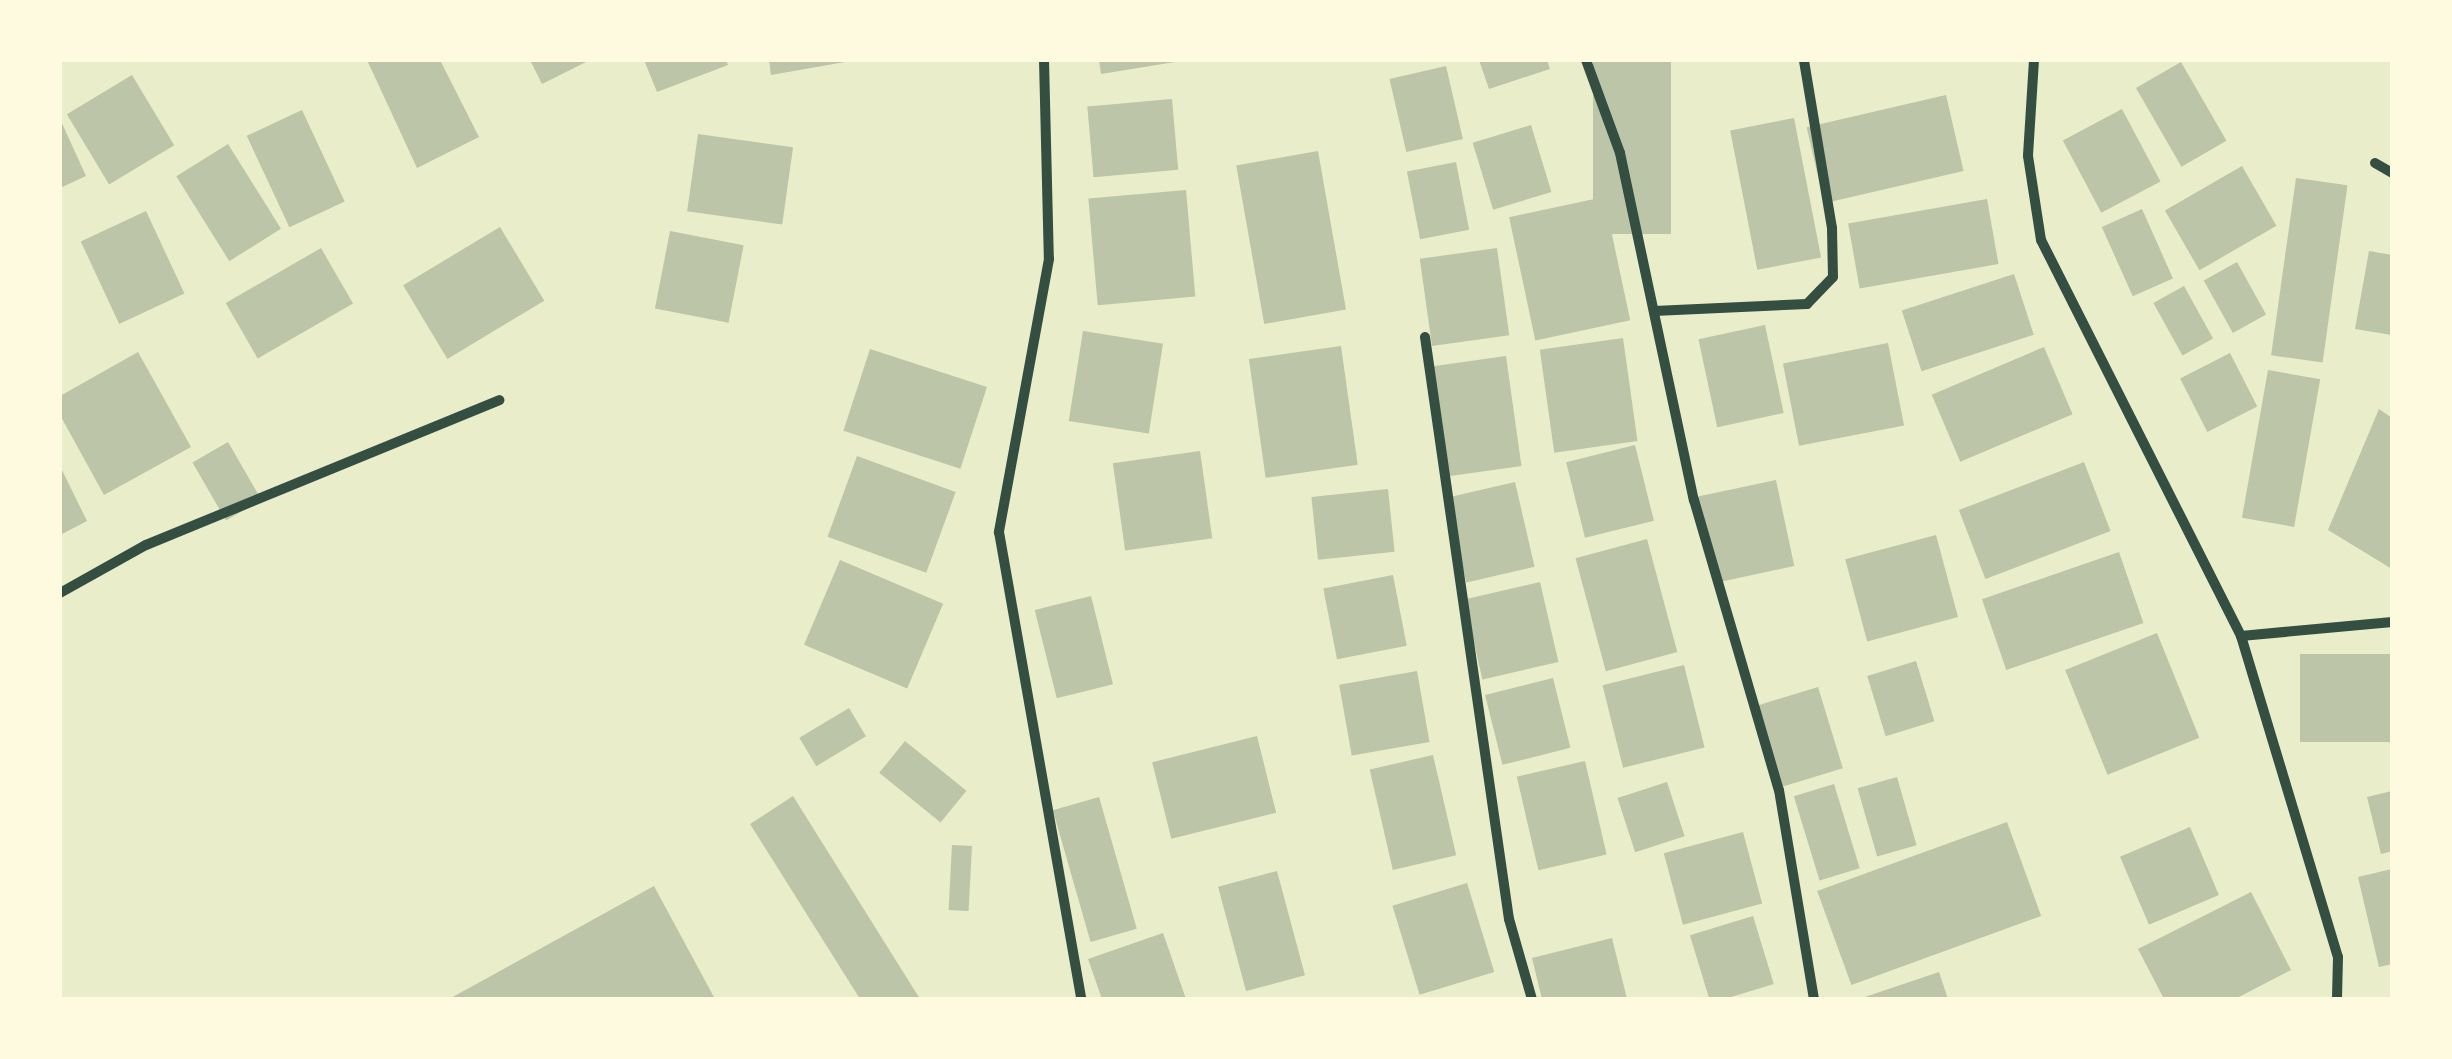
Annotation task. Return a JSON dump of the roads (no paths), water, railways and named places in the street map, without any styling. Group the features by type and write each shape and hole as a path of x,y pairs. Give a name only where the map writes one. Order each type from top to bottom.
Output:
{"street":[{"path":"1044,60 1049,260 999,532 1081,999"},
{"path":"1586,60 1620,153 1694,500 1780,790 1814,999"},
{"path":"1654,311 1807,304 1833,277 1832,228 1804,60"},
{"path":"2034,60 2028,156 2042,240 2241,636 2338,957 2337,999"},
{"path":"2375,163 2392,174"},
{"path":"1425,337 1510,919 1532,999"},
{"path":"60,593 146,545 499,400"},
{"path":"2241,636 2392,622"}]}
